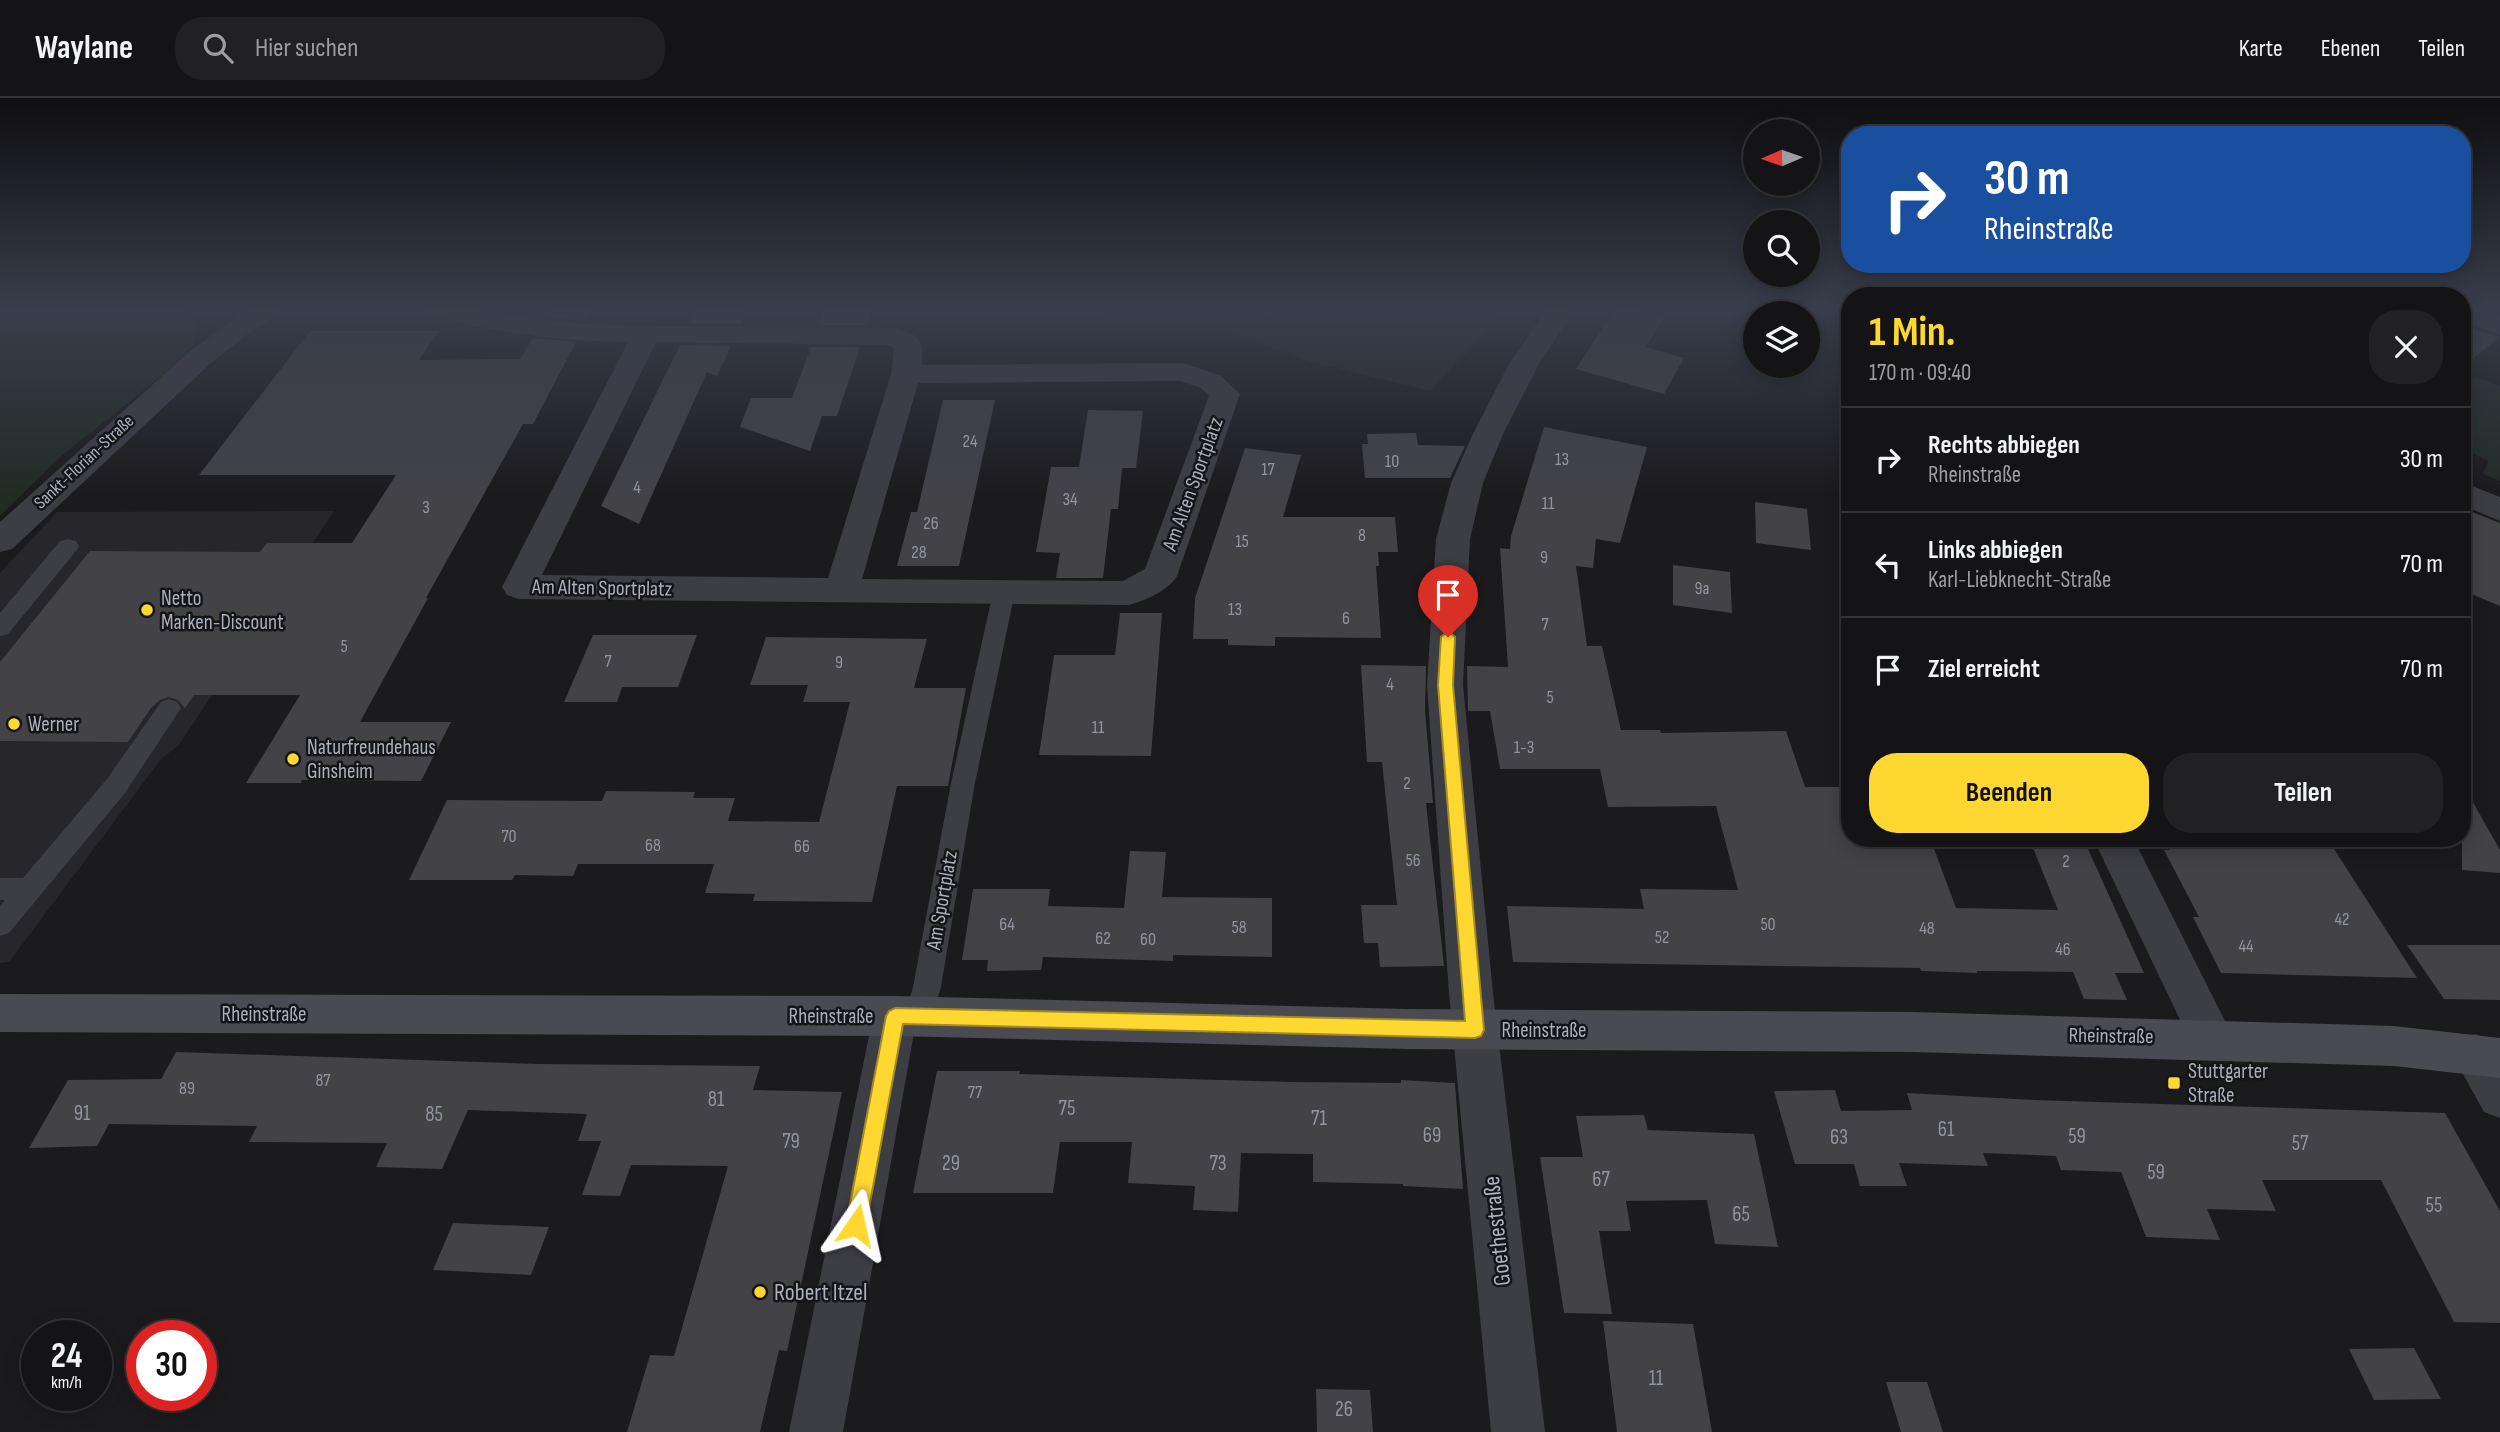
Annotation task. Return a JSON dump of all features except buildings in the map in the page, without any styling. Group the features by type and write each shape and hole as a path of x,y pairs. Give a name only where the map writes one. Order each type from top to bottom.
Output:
{"main road":[{"name":"Rheinstraße","path":"0,1013 907,1016 1475,1030 1913,1031 2394,1046 2487,1056"}],"street":[{"name":"Sankt-Florian-Straße","path":"0,541 60,481 184,371"},
{"name":"Am Alten Sportplatz","path":"627,371 519,587 1129,593 1160,576 1225,394 1211,382 1184,372 906,374"},
{"name":"Goethestraße","path":"1518,1432 1475,1030 1445,685 1454,539 1467,484 1488,434 1520,371"},
{"path":"842,590 906,374"},
{"path":"2471,496 2500,510"},
{"path":"2117,847 2213,1039"},
{"path":"816,1432 907,1016"},
{"path":"2487,1056 2500,1097"}],"lane":[{"path":"0,628 68,546"},
{"name":"Am Sportplatz","path":"907,1016 927,986 964,783 1004,592"},
{"path":"0,925 116,786 169,708"},
{"path":"0,888 29,889"}],"shaded area":[{"path":"0,371 167,371 60,457 0,516"},
{"path":"1350,371 1449,371 1430,391"},
{"path":"2475,377 2500,386 2500,481 2483,474 2488,461 2471,452 2471,381"},
{"path":"334,511 179,745 161,759 9,962 0,963 0,573 57,512"}],"place":[{"name":"Netto Marken-Discount","path":"147,610"},
{"name":"Werner","path":"14,724"},
{"name":"Naturfreundehaus Ginsheim","path":"293,759"},
{"name":"Stuttgarter Straße","path":"2174,1083"},
{"name":"Robert Itzel","path":"760,1292"}],"route":[{"path":"856,1225 895,1016 1475,1030 1445,685 1448,637"}]}
